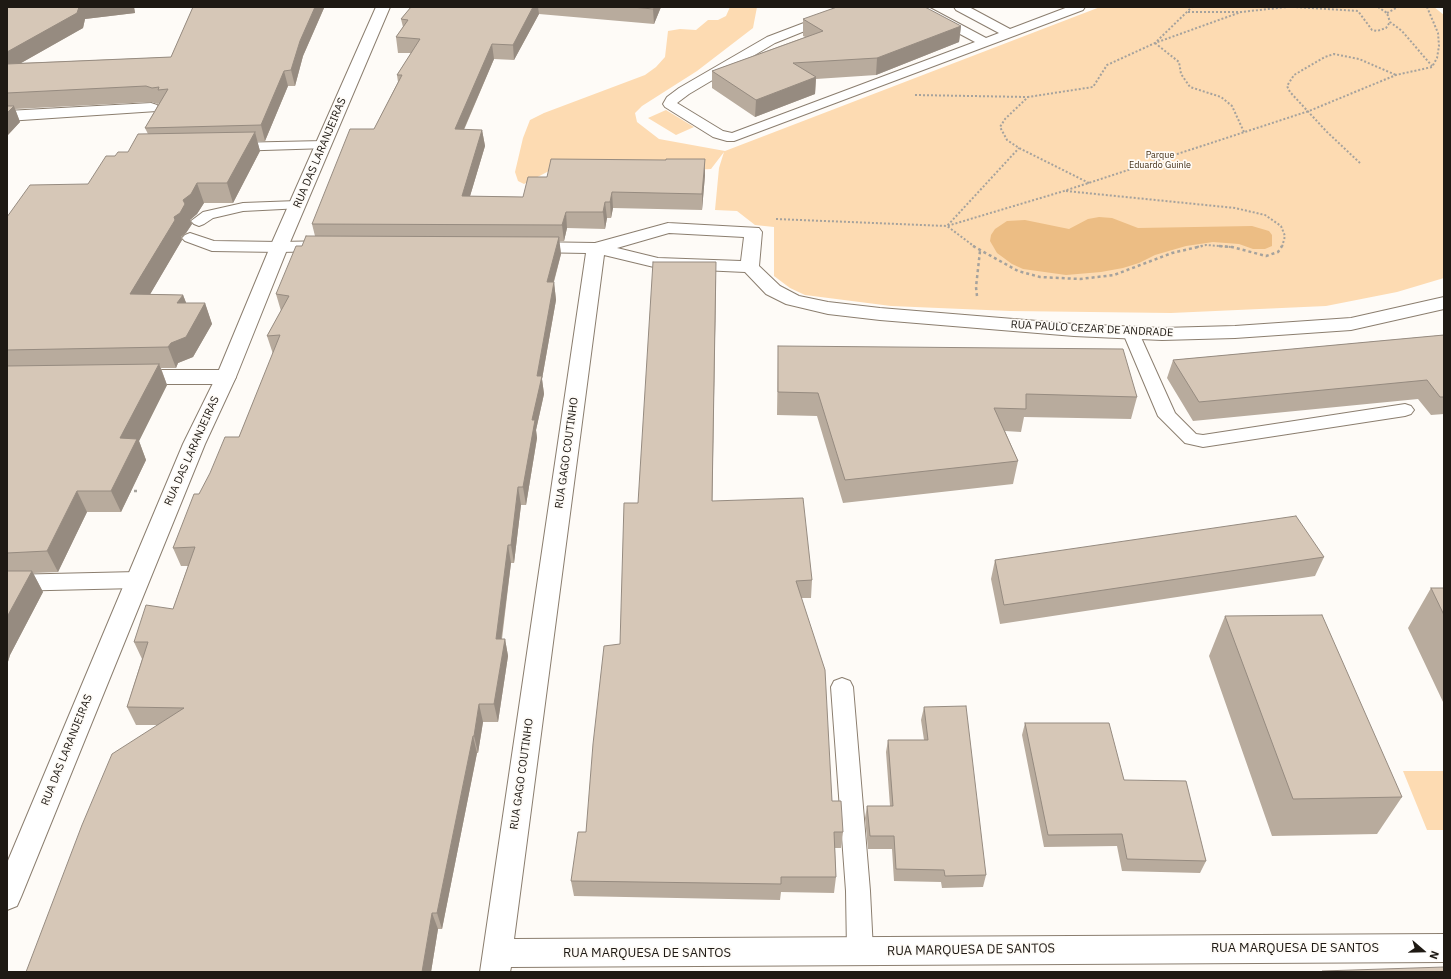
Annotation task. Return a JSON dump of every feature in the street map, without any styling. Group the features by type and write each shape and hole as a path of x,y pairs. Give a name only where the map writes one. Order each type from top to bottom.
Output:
{"street":[{"name":"RUA DAS LARANJEIRAS","path":"7,898 194,444 226,377 279,247 383,7"},
{"path":"7,116 151,108"},
{"path":"512,247 596,248 658,264 750,267 753,232 668,228 596,248"},
{"path":"279,247 345,246"},
{"name":"RUA GAGO COUTINHO","path":"496,962 596,248"},
{"name":"RUA PAULO CEZAR DE ANDRADE","path":"750,267 773,290 793,300 828,308 880,314 1074,330 1131,333 1162,334 1235,332 1351,324 1444,303"},
{"path":"117,377 226,377"},
{"name":"RUA MARQUESA DE SANTOS","path":"496,962 720,953 1444,948"}],"lane":[{"path":"858,7 828,17 771,40 684,91 672,100 670,104 718,134 726,137 734,137 1079,7"},
{"path":"919,7 985,42"},
{"path":"960,7 1009,33"},
{"path":"219,147 323,146"},
{"path":"199,221 208,215 243,207 297,205"},
{"path":"190,238 212,246 279,247"},
{"path":"1131,333 1167,416 1191,438 1203,441 1404,410"},
{"path":"7,583 137,580"},
{"path":"842,687 858,891 860,951"}],"path":[{"path":"1155,43 1192,7"},
{"path":"1188,12 1241,12 1287,7"},
{"path":"1296,7 1358,11 1372,30 1377,31 1386,28 1390,22"},
{"path":"1378,7 1387,13 1390,22 1402,31 1432,67"},
{"path":"1387,13 1398,7"},
{"path":"774,219 947,226 1089,183 1309,111 1396,75 1432,67 1437,58 1440,46 1438,33 1427,7"},
{"path":"912,95 1028,97 1093,87 1107,65 1155,43 1241,12"},
{"path":"1155,43 1179,62 1181,74 1190,87 1221,97 1232,106 1244,132"},
{"path":"1360,163 1327,132 1286,86 1294,75 1325,57 1334,54 1358,59 1396,75"},
{"path":"1028,97 1005,119 1000,127 1007,140 1019,148 1089,183"},
{"path":"947,226 1019,148"},
{"path":"947,226 980,251 1018,271 1040,277 1080,279 1114,275 1172,253 1206,245 1232,247 1266,256 1278,252 1282,247 1285,236 1281,226 1265,215 1235,208 1064,191"},
{"path":"976,287 980,251"},
{"path":"126,491 140,491"}],"green space":[{"name":"Parque Eduardo Guinle","path":"730,7 757,7 753,28 697,71 642,106 635,113 637,122 659,139 725,151 1100,7 1434,7 1444,15 1444,278 1397,292 1326,306 1171,313 1010,311 891,306 805,295 790,288 774,276 774,227 755,225 737,211 715,210 719,168 724,152 711,169 693,170 566,166 549,171 524,184 518,181 515,172 523,138 530,120 544,113 645,75 656,67 665,57 668,31 680,29 696,30 708,20 718,20 726,16"},
{"path":"666,110 694,127 676,135 648,118"},
{"path":"1403,771 1444,771 1444,830 1427,830"}],"shaded area":[{"path":"1099,217 1112,218 1138,228 1252,226 1269,231 1272,235 1272,246 1265,249 1253,249 1239,244 1213,242 1186,246 1155,255 1139,263 1123,268 1101,272 1066,275 1023,269 1012,264 997,253 990,241 991,235 995,229 1007,221 1025,220 1069,229 1088,219"}],"building":[{"path":"7,7 79,7 77,13 7,52"},
{"path":"193,7 315,7 300,41 291,70 284,71 261,125 145,128 168,89 158,90 159,87 152,88 146,86 7,93 7,64 171,57"},
{"path":"411,7 533,7 513,45 492,44 455,129 482,130 462,196 523,197 528,177 547,177 551,159 705,159 702,194 612,192 610,202 605,202 603,212 566,212 562,225 312,224 350,129 374,129 402,75 397,75 420,39 396,37 408,20 401,19"},
{"path":"632,7 654,7 653,9"},
{"path":"837,7 925,7 961,26 877,58 793,63 816,77 756,100 712,71 823,31 803,19"},
{"path":"7,106 14,106 7,113"},
{"path":"255,132 227,183 197,183 191,194 183,200 185,204 180,213 174,217 175,220 130,294 183,295 177,303 205,303 186,337 171,343 168,347 7,350 7,217 30,185 88,184 106,156 115,156 118,152 128,152 138,134"},
{"path":"306,236 559,237 547,282 554,282 537,376 542,376 532,420 535,420 523,487 518,487 511,545 508,545 496,639 505,639 494,704 479,704 474,736 437,913 432,913 422,972 26,972 82,825 112,754 184,708 127,707 148,642 134,642 146,605 173,609 195,547 173,548 194,494 199,494 210,473 225,437 239,437 280,335 267,336 289,296 276,294 296,246 302,246"},
{"path":"653,262 716,262 712,501 803,498 812,580 796,581 825,670 832,801 841,801 843,832 834,832 836,877 781,877 781,884 571,881 578,832 586,832 593,744 604,646 620,644 624,503 638,503"},
{"path":"1444,335 1444,397 1440,397 1427,380 1199,402 1173,360"},
{"path":"778,346 1123,349 1137,397 1026,394 1026,409 994,408 1018,461 845,480 818,393 778,392"},
{"path":"159,364 120,438 137,439 111,491 77,491 47,551 7,553 7,366"},
{"path":"1296,516 1324,557 1004,605 995,560"},
{"path":"7,571 32,571 7,617"},
{"path":"1431,588 1444,588 1444,615"},
{"path":"1322,615 1402,797 1293,799 1225,616"},
{"path":"966,706 986,875 945,876 944,870 896,869 894,836 870,836 867,806 893,806 888,740 928,740 924,707"},
{"path":"1025,723 1109,723 1124,780 1186,781 1206,861 1127,859 1122,834 1048,835"},
{"path":"1444,967 1444,972 1322,972 1322,971"}]}
